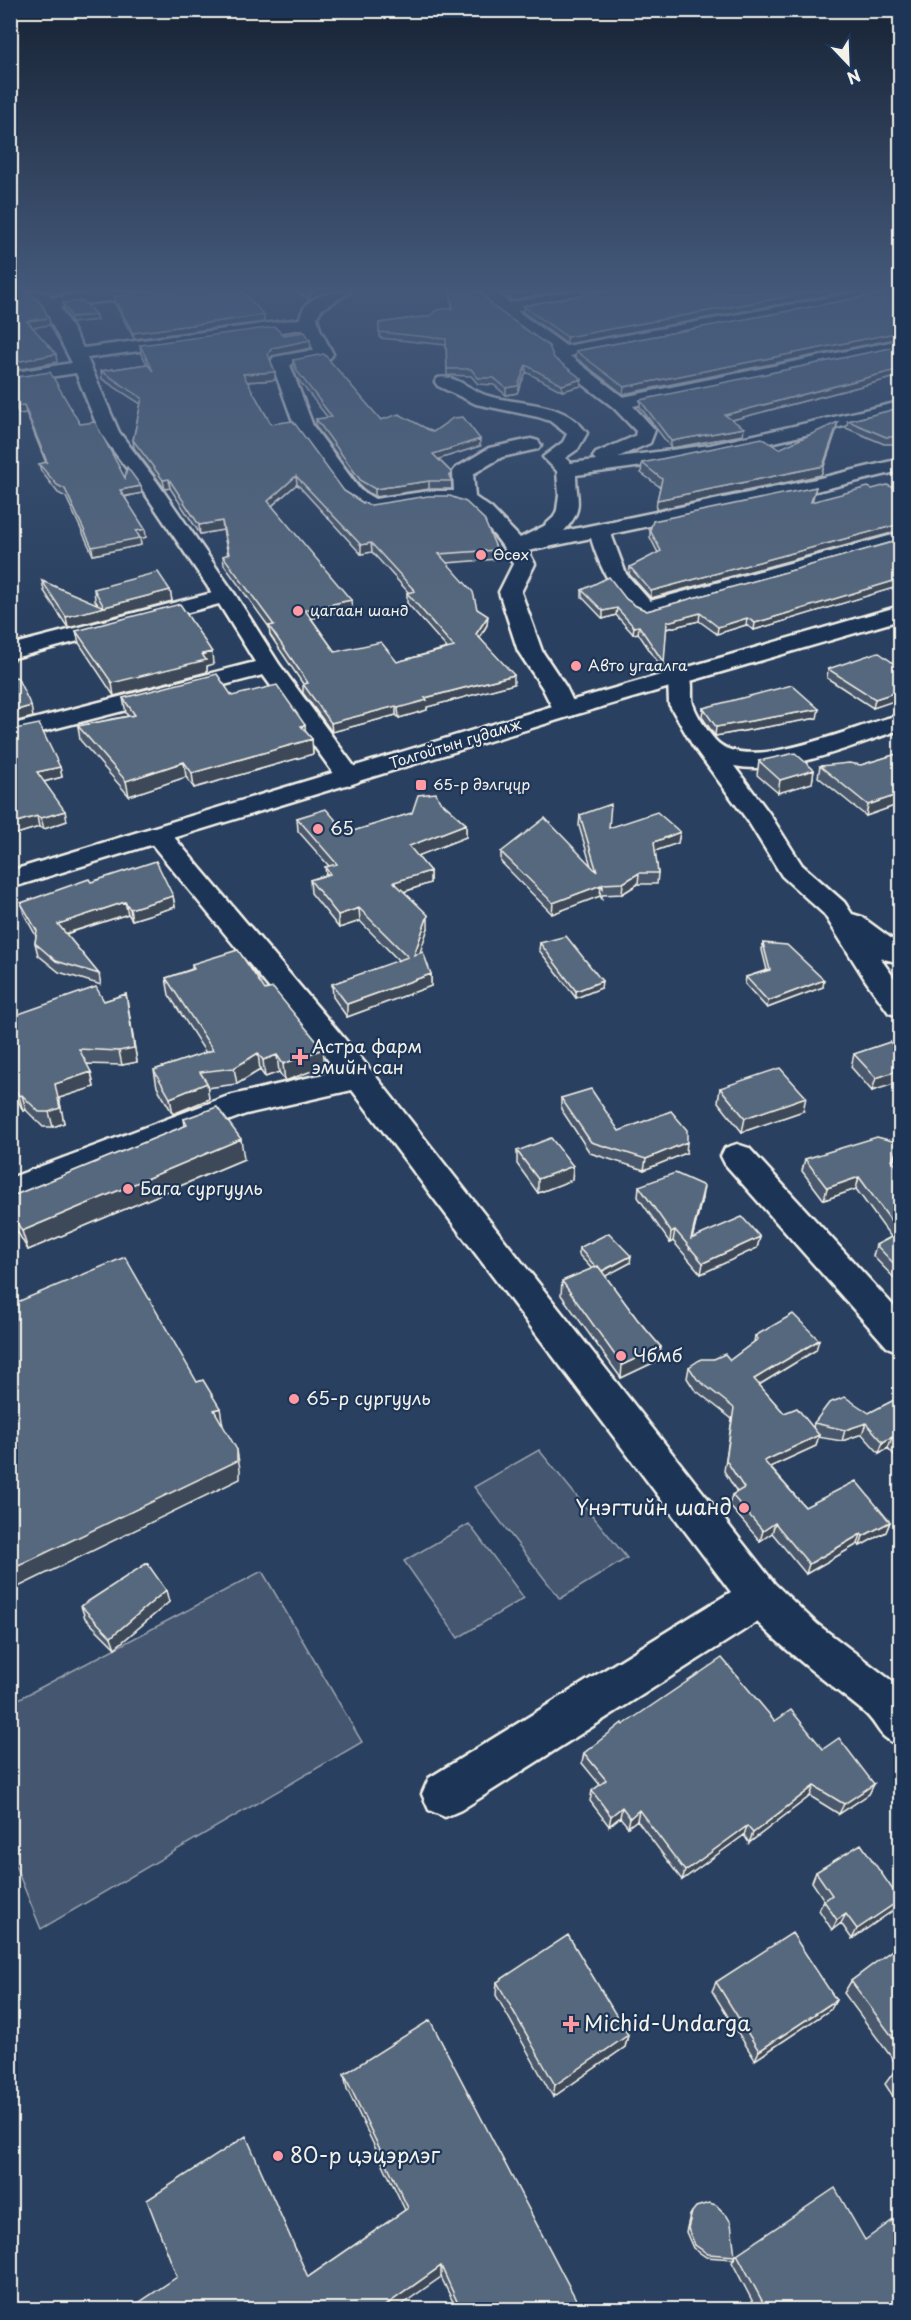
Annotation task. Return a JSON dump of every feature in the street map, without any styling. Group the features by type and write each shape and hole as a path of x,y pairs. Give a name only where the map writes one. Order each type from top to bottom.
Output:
{"street":[{"path":"96,400 110,433 150,486 225,596 269,666 348,777"},
{"path":"294,400 304,427 353,494 371,506 416,499 466,499"},
{"path":"488,400 543,411 566,421 576,433 571,445 553,457 567,470"},
{"path":"567,470 628,448 643,439 646,430 616,400"},
{"path":"620,403 633,400"},
{"path":"567,470 710,451 900,408"},
{"path":"531,445 495,452 463,472 463,488 466,499 495,523 516,547 524,564 510,592 530,651 554,687 565,710"},
{"path":"516,547 816,486 900,465"},
{"path":"516,547 553,531 564,519 570,495 565,483 567,470"},
{"path":"600,530 608,561 626,591 646,609 900,539"},
{"path":"10,652 225,596"},
{"name":"Толгойтын гудамж","path":"10,880 565,710 900,613"},
{"path":"10,733 269,666"},
{"path":"680,678 681,704 706,746 760,819 792,870 834,908 889,951 900,954"},
{"path":"706,746 738,760 782,758 900,722"},
{"path":"159,836 359,1077 760,1597 802,1638 894,1705"},
{"path":"834,908 876,974 900,1006"},
{"path":"10,1192 239,1104 359,1077"},
{"path":"737,1156 900,1337"},
{"path":"445,1794 760,1597"}],"shaded area":[{"path":"539,1450 627,1558 560,1599 474,1487"},
{"path":"469,1524 524,1598 458,1638 404,1561"},
{"path":"262,1571 362,1742 41,1929 11,1855 11,1703"}],"building":[{"path":"15,400 66,400 80,424 95,422 125,478 127,467 141,486 120,490 145,529 136,531 140,538 92,547 65,489 57,485 39,464 47,462 24,405 17,406"},
{"path":"142,400 258,400 271,424 293,421 344,491 363,503 371,505 428,496 450,496 466,502 484,519 497,550 439,554 473,592 477,609 488,616 476,634 514,675 425,698 427,700 398,708 396,706 331,723 303,684 308,683 269,626 274,625 223,556 229,554 222,521 199,525 169,479 163,480 133,440","holes":["296,476 361,545 371,543 415,591 407,593 454,647 397,662 381,642 335,652 305,610 351,600 268,501"]},
{"path":"319,400 364,400 381,420 399,414 433,432 453,418 463,417 480,439 433,454 451,472 449,476 452,481 429,481 375,489 361,481 316,419 332,417"},
{"path":"640,400 781,400 725,415 744,428 671,441"},
{"path":"900,408 900,437 886,437 848,421"},
{"path":"838,422 823,466 657,500 662,479 642,463 762,438 779,449"},
{"path":"887,485 900,490 900,524 651,591 630,567 661,551 650,530 653,521 816,487 811,502 868,487 872,489"},
{"path":"900,540 900,579 755,623 747,618 718,627 700,613 667,622 664,663 639,626 634,627 617,608 603,611 582,590 609,577 626,599 647,611"},
{"path":"158,572 170,590 66,617 42,581 104,607 94,589"},
{"path":"180,604 212,652 202,654 206,660 112,683 76,631"},
{"path":"878,652 900,668 900,691 875,699 828,669"},
{"path":"217,674 232,696 277,685 305,725 301,726 312,739 192,773 184,762 126,781 78,726 135,715 123,698"},
{"path":"17,677 31,706 10,712 10,678"},
{"path":"792,685 819,709 716,727 703,708"},
{"path":"39,724 60,767 37,772 65,811 10,824 10,769 17,768 10,750 10,730"},
{"path":"795,753 814,770 780,780 759,761"},
{"path":"900,753 900,794 868,805 820,766 849,763 861,765"},
{"path":"436,793 439,800 466,824 409,846 430,871 394,882 428,915 414,955 423,952 431,974 347,1004 332,984 408,957 359,908 338,915 310,880 330,874 325,867 337,864 297,818 326,809 347,833 412,813 418,795"},
{"path":"611,804 609,828 657,812 680,832 654,842 658,873 639,873 623,883 603,884 603,888 601,885 553,903 501,852 545,818 597,872 580,815"},
{"path":"156,861 173,896 130,909 125,902 58,924 99,974 56,961 35,943 37,931 21,903 89,879 91,882"},
{"path":"566,936 602,981 576,991 540,943"},
{"path":"763,943 787,945 824,980 768,1001 746,977 770,970"},
{"path":"238,950 265,990 273,988 323,1049 283,1064 277,1055 263,1060 258,1053 234,1068 200,1072 207,1083 170,1098 154,1070 213,1050 166,978 194,969 192,964"},
{"path":"96,987 104,1001 126,994 134,1048 119,1051 79,1049 91,1072 55,1084 60,1108 49,1112 39,1112 22,1095 19,1096 10,1078 10,1017"},
{"path":"890,1042 900,1054 900,1070 876,1078 854,1054"},
{"path":"780,1068 806,1097 745,1118 720,1088"},
{"path":"591,1089 619,1131 671,1111 687,1130 687,1142 646,1159 591,1142 561,1098"},
{"path":"217,1107 241,1139 22,1231 10,1210 10,1197 187,1125 184,1119"},
{"path":"877,1137 900,1143 892,1160 900,1171 900,1233 859,1177 827,1188 805,1159"},
{"path":"551,1138 573,1166 538,1179 517,1151"},
{"path":"675,1173 704,1186 691,1239 742,1217 760,1237 703,1263 675,1230 671,1232 639,1186"},
{"path":"609,1233 631,1256 602,1271 579,1248"},
{"path":"900,1233 900,1270 876,1245"},
{"path":"125,1257 197,1382 203,1380 220,1408 214,1410 237,1450 237,1461 10,1570 10,1305"},
{"path":"598,1266 661,1347 622,1365 562,1281"},
{"path":"793,1314 819,1340 754,1379 784,1413 797,1408 819,1435 764,1461 805,1507 856,1481 890,1522 863,1536 861,1534 809,1564 775,1523 763,1531 732,1495 744,1488 726,1460 734,1408 697,1379 689,1367 701,1359 714,1359 725,1354 730,1360 758,1339 755,1336"},
{"path":"845,1397 869,1413 900,1397 900,1446 892,1437 883,1442 866,1423 845,1430 814,1423 829,1403"},
{"path":"147,1563 166,1590 111,1637 81,1606"},
{"path":"722,1658 775,1721 791,1710 823,1749 839,1738 874,1784 844,1804 814,1786 753,1833 747,1826 685,1871 639,1810 630,1818 622,1807 611,1816 592,1791 606,1780 584,1753 622,1723 623,1725"},
{"path":"861,1844 900,1900 857,1929 846,1914 837,1920 824,1901 832,1895 816,1872"},
{"path":"792,1933 836,2000 759,2051 716,1982"},
{"path":"568,1935 628,2035 555,2085 497,1982"},
{"path":"899,1945 900,1947 900,2047 851,1981"},
{"path":"430,2020 580,2307 576,2310 461,2310 441,2266 379,2310 128,2310 177,2277 147,2200 246,2136 308,2277 408,2208 344,2074"},
{"path":"900,2068 900,2084 893,2073"},
{"path":"835,2188 865,2240 900,2215 900,2296 882,2310 767,2310 737,2254"},
{"path":"709,2203 716,2205 731,2223 735,2256 708,2254 695,2245 688,2228 692,2212 696,2207"}],"place":[{"name":"Өсөх","path":"481,555"},
{"name":"цагаан шанд","path":"298,611"},
{"name":"Авто угаалга","path":"576,666"},
{"name":"65-р дэлгүүр","path":"421,785"},
{"name":"65","path":"318,829"},
{"name":"Астра фарм эмийн сан","path":"300,1057"},
{"name":"Бага сургууль","path":"128,1189"},
{"name":"Чбмб","path":"621,1356"},
{"name":"65-р сургууль","path":"294,1399"},
{"name":"Үнэгтийн шанд","path":"744,1508"},
{"name":"Michid-Undarga","path":"571,2024"},
{"name":"80-р цэцэрлэг","path":"278,2156"}]}
